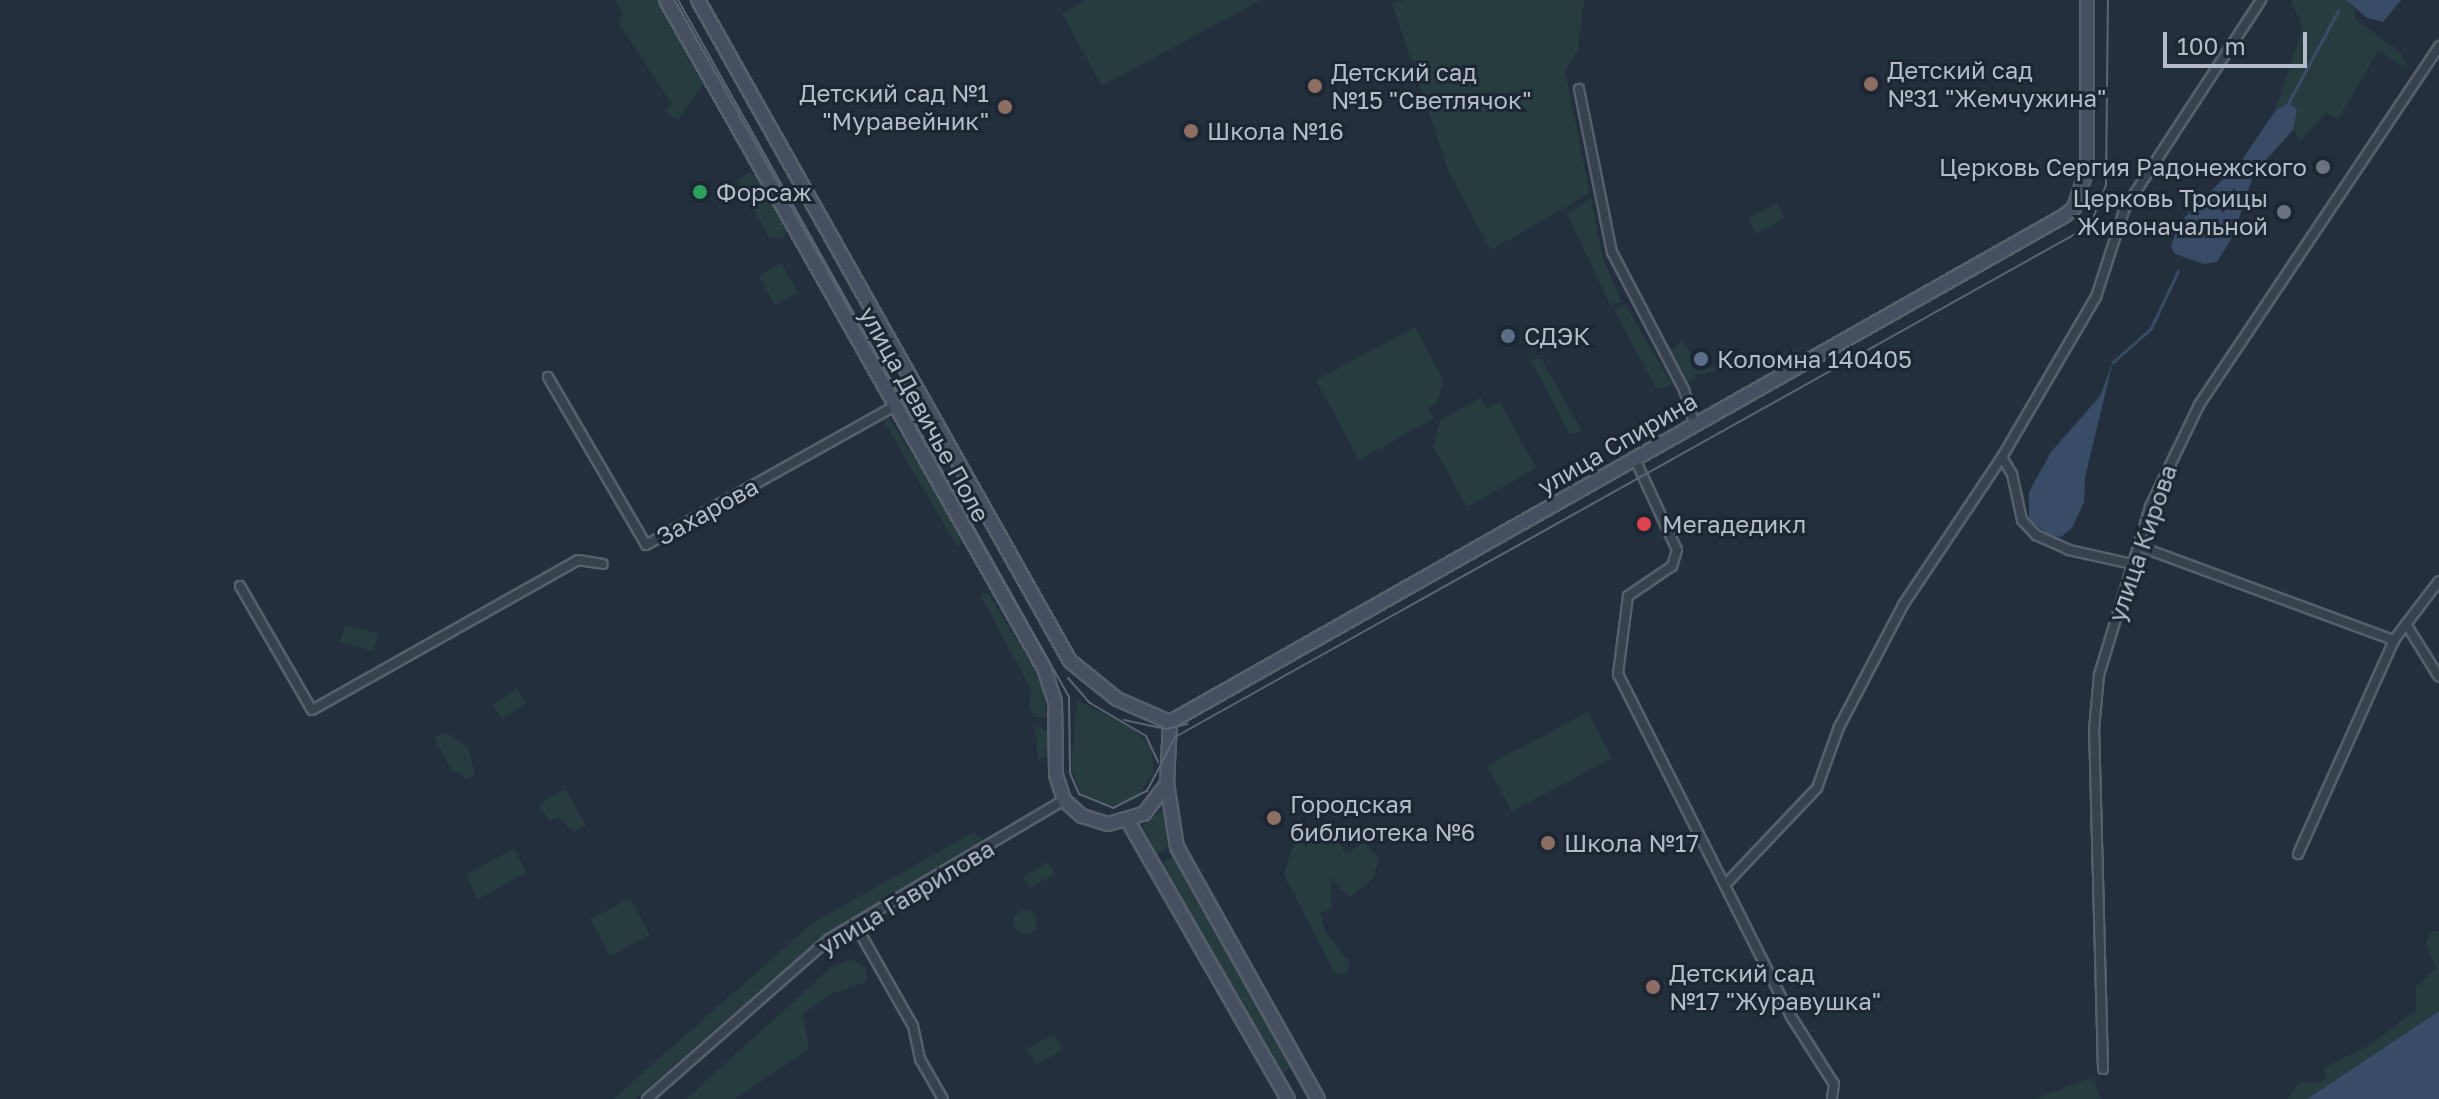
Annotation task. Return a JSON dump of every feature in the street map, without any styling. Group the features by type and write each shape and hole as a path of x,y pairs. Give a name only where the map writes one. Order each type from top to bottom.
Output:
{"main road":[{"name":"улица Девичье Поле","path":"666,0 1044,668 1055,701 1056,775 1064,800"},
{"name":"улица Девичье Поле","path":"698,0 1070,661 1117,699 1170,722"},
{"name":"улица Спирина","path":"1170,722 1694,423 2047,227 2074,208 2087,169 2087,0"},
{"path":"1170,722 1167,783 1177,847 1318,1099"},
{"path":"1064,800 1094,821 1128,821 1144,814 1167,783"},
{"path":"1128,821 1288,1099"},
{"path":"1277,1079 1300,1066"}],"street":[{"path":"1725,885 1817,788 1839,727 1903,605 2002,457 2096,297 2125,208 2261,0"},
{"name":"улица Кирова","path":"2103,1069 2094,730 2099,675 2132,564 2168,464 2199,405 2439,46"},
{"path":"1579,89 1612,252 1684,390 1694,423"},
{"name":"Захарова","path":"548,377 646,545 895,406"},
{"path":"1634,457 1677,550 1672,566 1628,596 1618,674 1792,1018 1834,1084 1832,1099"},
{"path":"2002,457 2012,474 2022,520 2036,535 2069,550 2132,564"},
{"path":"2138,546 2394,640"},
{"path":"240,586 312,710 578,560 603,564"},
{"path":"2298,854 2394,640 2439,581"},
{"path":"2406,624 2439,677"},
{"name":"улица Гаврилова","path":"647,1099 829,939 1064,800"},
{"path":"855,924 913,1026 920,1059 943,1099"}],"green space":[{"path":"615,0 662,0 689,48 687,57 703,84 678,120 668,115 666,111 672,104 618,22 623,14"},
{"path":"1086,0 1261,0 1102,86 1062,13"},
{"path":"1406,0 1584,0 1578,50 1565,71 1590,193 1491,250 1449,173 1392,3"},
{"path":"2291,0 2346,0 2355,10 2355,19 2400,52 2408,68 2378,51 2338,119 2326,112 2300,142 2293,130 2297,109 2288,104 2275,111 2303,28"},
{"path":"750,172 762,179 789,227 782,239 769,237 737,180"},
{"path":"1591,198 1603,259 1622,302 1611,306 1567,214"},
{"path":"1777,203 1785,218 1756,234 1748,218"},
{"path":"781,263 798,292 775,305 758,276"},
{"path":"1625,304 1672,384 1667,387 1656,388 1614,310"},
{"path":"1415,327 1443,379 1437,403 1428,409 1434,418 1359,460 1316,380"},
{"path":"1682,341 1694,357 1690,361 1696,378 1685,383 1669,353"},
{"path":"1798,350 1799,355 1684,377 1683,372"},
{"path":"1530,359 1541,359 1582,431 1570,434"},
{"path":"1481,398 1487,409 1500,402 1536,468 1467,507 1433,446 1441,419"},
{"path":"889,418 962,535 958,548 883,420"},
{"path":"988,593 1041,680 1047,717 1035,717 1029,709 1031,689 980,595"},
{"path":"345,625 378,633 374,651 341,642"},
{"path":"517,689 526,703 502,719 493,705"},
{"path":"1077,701 1132,727 1151,747 1154,772 1135,800 1107,806 1080,793 1071,767"},
{"path":"1588,712 1612,758 1512,811 1487,766"},
{"path":"1035,725 1049,731 1046,757 1038,761"},
{"path":"445,732 469,748 475,775 467,779 451,769 434,738"},
{"path":"565,789 586,825 574,832 558,817 549,822 539,804"},
{"path":"1165,807 1171,846 1157,854 1143,826"},
{"path":"1326,827 1346,853 1364,842 1379,859 1373,878 1350,898 1331,878 1332,908 1320,913 1325,931 1349,962 1347,975 1334,972 1284,875 1294,842"},
{"path":"974,832 984,842 827,932 635,1099 613,1099 814,922"},
{"path":"514,849 527,873 478,899 465,875"},
{"path":"1175,856 1288,1059 1290,1069 1282,1073 1276,1070 1161,864"},
{"path":"1048,862 1055,874 1030,889 1023,877"},
{"path":"630,898 650,935 610,956 590,919"},
{"path":"1025,910 1034,913 1037,922 1034,931 1025,934 1016,931 1013,922 1016,913"},
{"path":"2439,931 2439,1011 2307,1099 2288,1099 2299,1082 2321,1082 2327,1077 2322,1069 2365,1048 2416,1010 2416,987 2436,968 2426,943 2430,932"},
{"path":"852,959 867,969 866,983 832,993 803,1014 809,1049 734,1099 686,1099 833,966"},
{"path":"1054,1034 1063,1050 1036,1065 1027,1049"},
{"path":"2093,1077 2101,1099 2035,1099"}],"water":[{"path":"2346,0 2401,0 2383,22 2367,18"},
{"path":"2288,103 2297,109 2293,130 2254,173 2233,236 2217,262 2204,264 2175,254 2171,247 2179,223 2242,160 2275,111"},
{"path":"2113,362 2085,477 2084,502 2072,528 2061,537 2051,536 2029,520 2029,492 2051,452 2100,396"},
{"path":"2439,1011 2439,1099 2307,1099"}],"waterway":[{"path":"2288,103 2338,11"},
{"path":"2113,362 2151,328 2178,271"}],"tram line":[{"path":"678,0 1069,697 1070,773 1079,794 1113,808 1147,791 1175,737 2077,233 2094,216 2106,185 2108,0"},
{"path":"1068,678 1090,703 1146,736 1158,762"},
{"path":"1124,720 1166,729 1187,724"}],"place":[{"name":"Детский сад №31 \"Жемчужина\"","path":"1871,84"},
{"name":"Детский сад №15 \"Светлячок\"","path":"1315,86"},
{"name":"Детский сад №1 \"Муравейник\"","path":"1005,107"},
{"name":"Школа №16","path":"1191,131"},
{"name":"Церковь Сергия Радонежского","path":"2323,167"},
{"name":"Форсаж","path":"700,192"},
{"name":"Церковь Троицы Живоначальной","path":"2284,212"},
{"name":"СДЭК","path":"1508,336"},
{"name":"Коломна 140405","path":"1701,359"},
{"name":"Мегадедикл","path":"1644,524"},
{"name":"Городская библиотека №6","path":"1274,818"},
{"name":"Школа №17","path":"1548,843"},
{"name":"Детский сад №17 \"Журавушка\"","path":"1653,987"}]}
